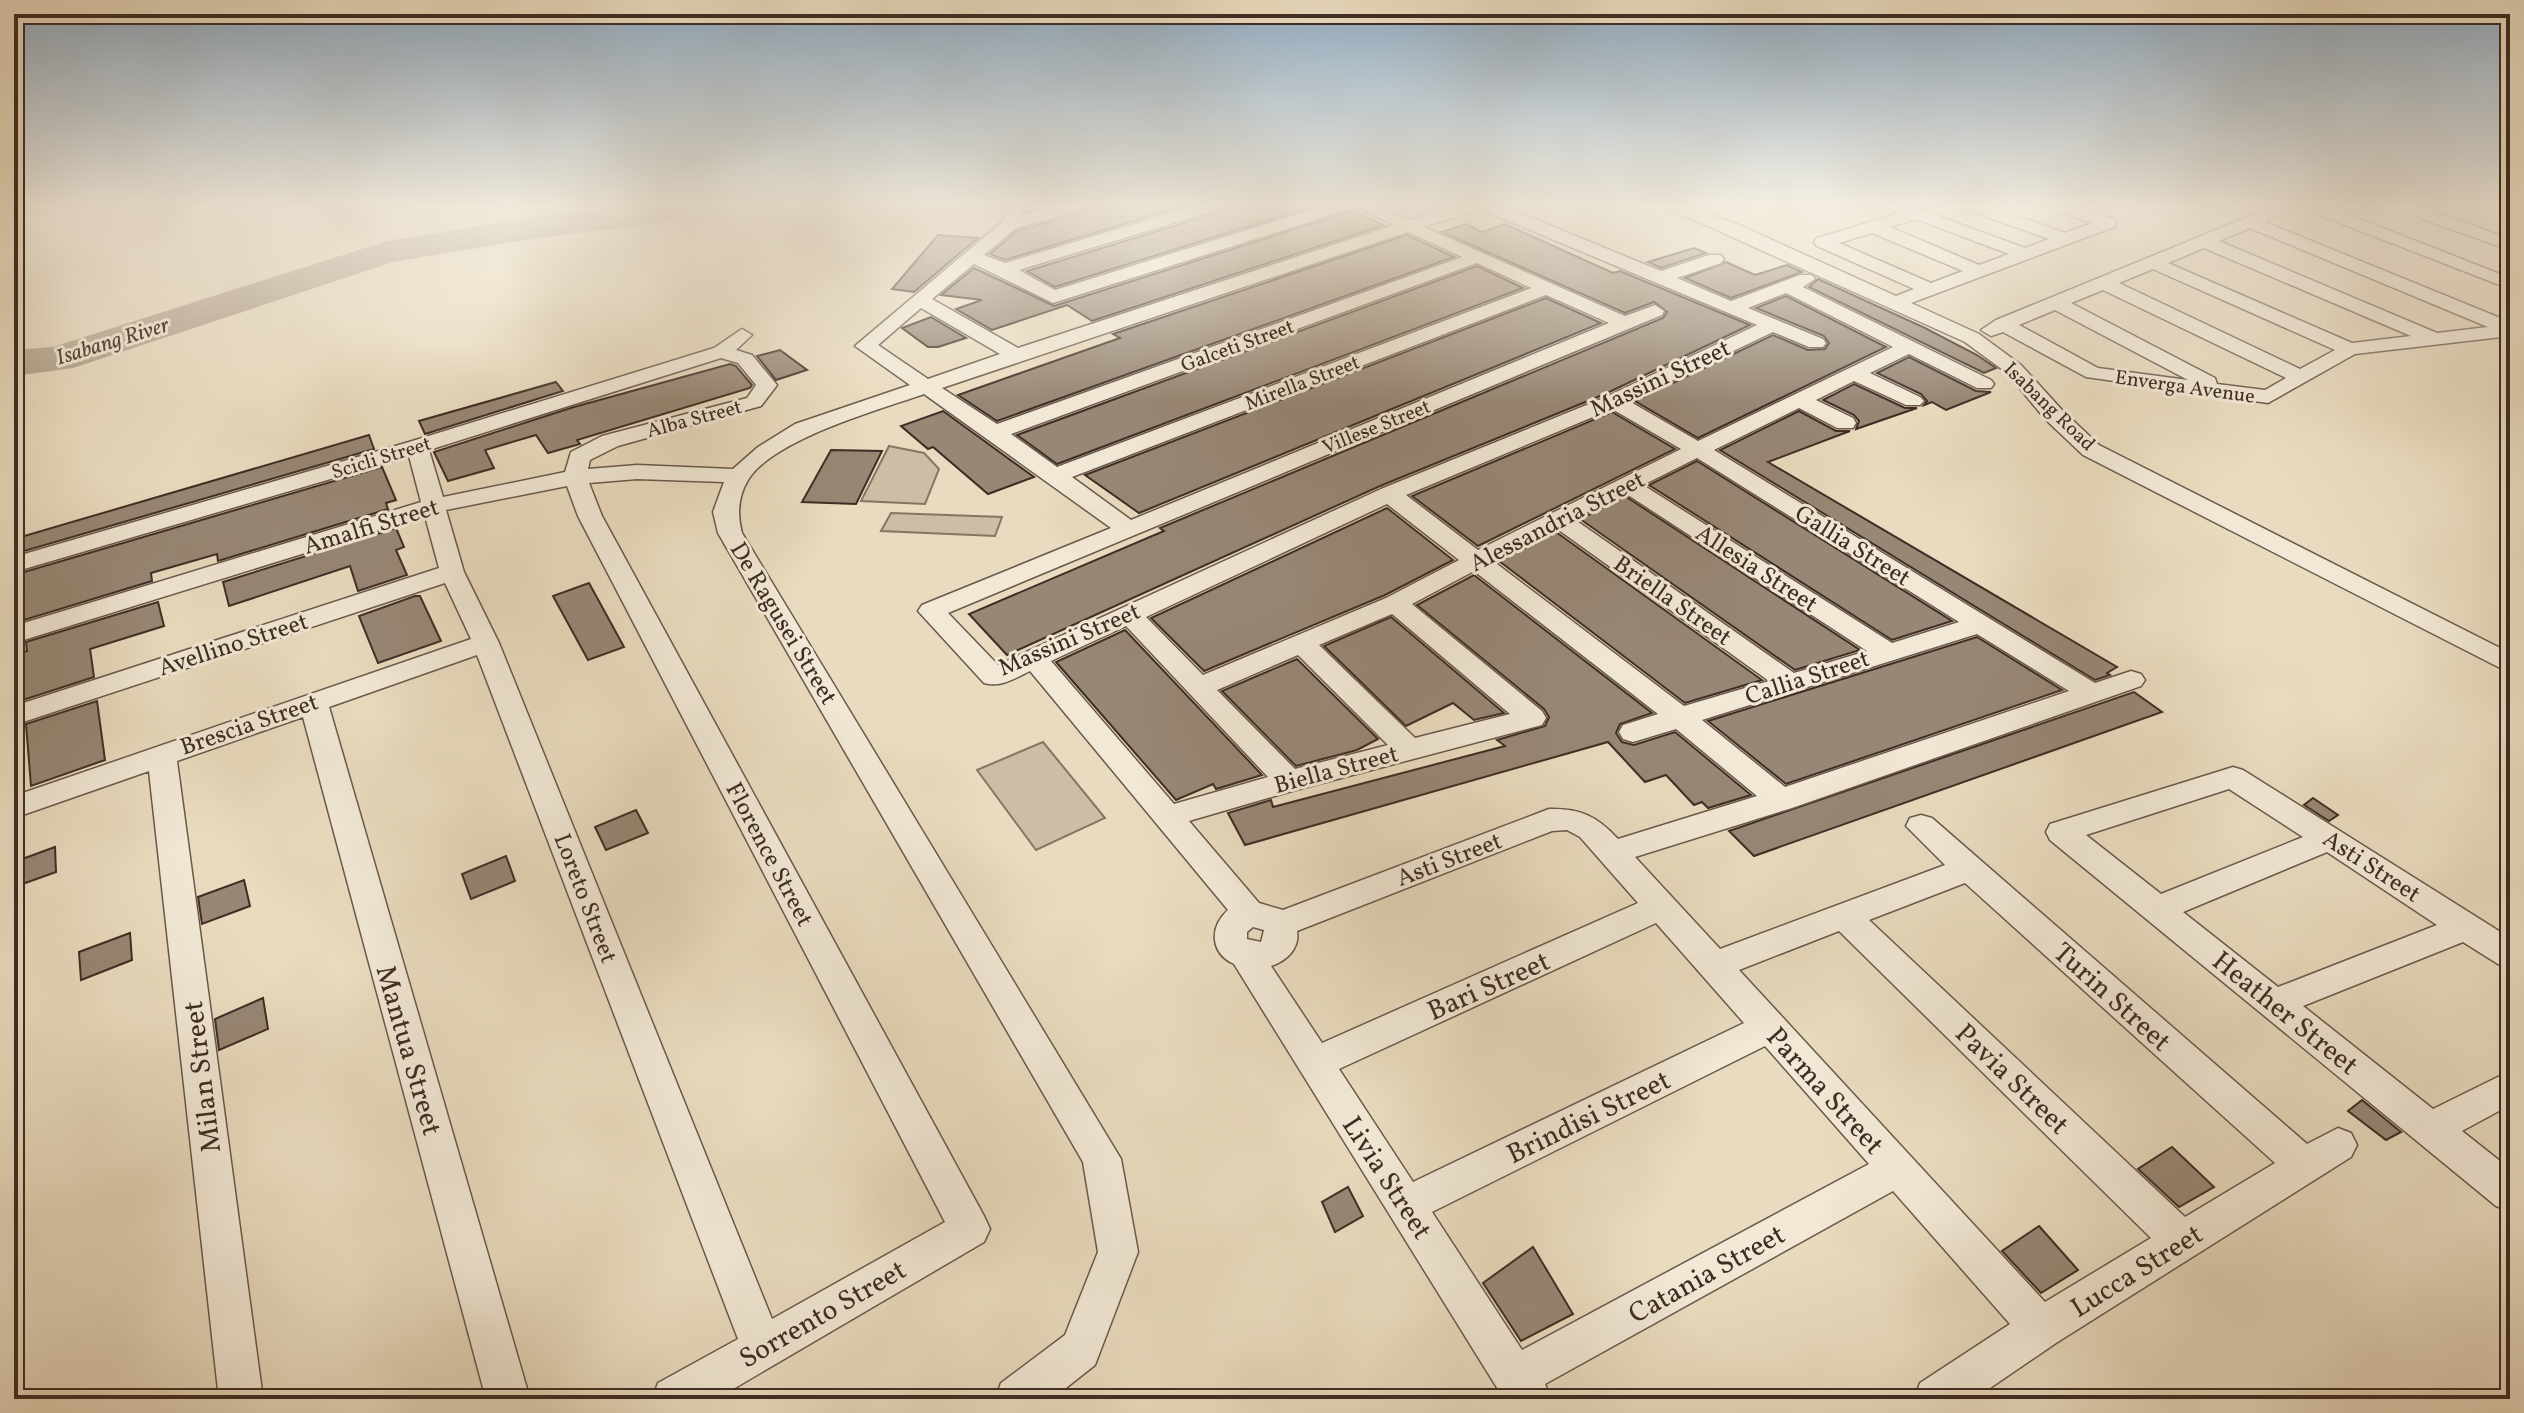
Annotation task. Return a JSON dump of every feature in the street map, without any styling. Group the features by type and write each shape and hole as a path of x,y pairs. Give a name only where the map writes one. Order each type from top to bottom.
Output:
{"street":[{"path":"955,271 865,346 995,432 1127,528"},
{"path":"1007,271 1053,297 1135,271"},
{"path":"738,476 766,452 803,429 925,385 1268,271"},
{"name":"Galceti Street","path":"995,432 1440,271"},
{"path":"1509,271 1625,323"},
{"name":"Massini Street","path":"1647,271 1816,343"},
{"path":"1662,277 1680,271"},
{"name":"Isabang Road","path":"1825,271 1972,338 2014,369 2054,415 2091,450 2510,664"},
{"path":"1888,271 1929,289"},
{"path":"1895,303 1978,271"},
{"path":"1972,338 2134,271"},
{"path":"2172,271 2350,349"},
{"path":"2273,271 2434,339"},
{"path":"2369,271 2510,329"},
{"path":"2477,271 2510,284"},
{"path":"1732,307 1815,275"},
{"path":"2104,283 2302,378"},
{"path":"1789,287 1984,384"},
{"name":"Mirella Street","path":"1056,475 1547,288"},
{"path":"919,299 1016,355"},
{"path":"2056,303 2225,391"},
{"name":"Villese Street","path":"1127,528 1655,311"},
{"name":"Enverga Avenue","path":"2003,324 2093,373 2268,397 2350,349 2510,329"},
{"name":"Massini Street","path":"1127,528 931,611 994,677 1389,494 1613,401 1772,325"},
{"name":"Scicli Street","path":"14,565 417,447 721,352 742,335"},
{"name":"Alessandria Street","path":"1199,687 1395,603 1557,518 1700,451 1910,346"},
{"name":"Alba Street","path":"575,477 579,457 610,441 754,402 767,385 745,359 721,352"},
{"path":"1855,374 1913,401"},
{"name":"Gallia Street","path":"1613,401 1700,451 2092,693"},
{"path":"1801,401 1845,423"},
{"name":"Loreto Street","path":"417,447 452,572 486,643 762,1347"},
{"name":"Amalfi Street","path":"14,635 433,506 575,477 637,472 738,476"},
{"name":"De Ragusei Street","path":"738,476 725,512 730,533 1102,1159 1118,1252 1080,1350 1017,1399"},
{"name":"Florence Street","path":"575,477 590,516 970,1229"},
{"name":"Allesia Street","path":"1628,485 1886,651"},
{"path":"1389,494 1479,560 1781,800"},
{"name":"Briella Street","path":"1557,518 1789,682"},
{"name":"Avellino Street","path":"14,716 452,572"},
{"name":"Biella Street","path":"1167,817 1289,781 1532,718 1395,603"},
{"path":"1129,614 1289,781"},
{"name":"Callia Street","path":"1633,732 1981,624"},
{"name":"Brescia Street","path":"14,807 486,643"},
{"path":"1301,643 1410,750"},
{"path":"1035,659 1167,817 1265,919"},
{"path":"1612,852 1781,800 2131,680"},
{"name":"Mantua Street","path":"313,701 508,1399"},
{"name":"Milan Street","path":"162,754 241,1399"},
{"name":"Asti Street","path":"2061,832 2233,777 2510,955"},
{"name":"Asti Street","path":"1265,919 1549,820 1571,819 1591,829 1612,852"},
{"name":"Turin Street","path":"1921,826 1969,869 2322,1155"},
{"name":"Heather Street","path":"2061,832 2510,1193"},
{"path":"2157,909 2329,839"},
{"name":"Parma Street","path":"1612,852 2041,1328"},
{"path":"1714,965 1969,869"},
{"name":"Bari Street","path":"1315,1063 1661,907"},
{"name":"Pavia Street","path":"1844,916 2182,1241"},
{"name":"Livia Street","path":"1265,919 1236,921 1228,933 1233,947 1246,955 1522,1388"},
{"path":"2274,1003 2466,927"},
{"name":"Brindisi Street","path":"1406,1205 1770,1027"},
{"path":"2431,1129 2510,1087"},
{"name":"Lucca Street","path":"1936,1399 2041,1328 2322,1155"},
{"name":"Catania Street","path":"1522,1388 1897,1169"},
{"name":"Sorrento Street","path":"674,1399 970,1229"}],"shaded area":[{"path":"889,446 924,453 939,469 925,504 861,501"},
{"path":"891,513 1002,517 995,536 881,531"},
{"path":"1043,742 1105,818 1036,850 977,770"}],"building":[{"path":"907,271 939,271 914,292 892,289"},
{"path":"970,271 980,271 1054,306 1164,271 1244,271 1092,321 1067,305 992,330 956,309 982,300 941,295"},
{"path":"1027,271 1106,271 1055,287"},
{"path":"1300,271 1415,271 997,421 958,395 1120,338 1113,334"},
{"path":"1464,271 1487,271 1523,288 1057,464 1017,435"},
{"path":"1530,271 1620,271 1750,325 1605,394 1380,486 1007,655 969,614 1164,531 1160,528 1663,318 1667,312 1654,302 1625,313"},
{"path":"1703,271 1746,271 1755,275 1768,271 1802,272 1731,298 1685,278"},
{"path":"1818,279 1925,328 1996,368 1984,373 1809,287"},
{"path":"1786,296 1886,347 1698,438 1635,401 1773,335 1808,350 1825,349 1829,343 1824,336 1756,308"},
{"path":"1546,298 1601,323 1139,513 1085,475"},
{"path":"931,317 966,338 928,347 902,328"},
{"path":"780,350 807,370 776,380 757,356"},
{"path":"1909,357 1976,391 1991,392 1946,410 1932,402 1924,405 1927,401 1921,394 1877,373"},
{"path":"730,364 736,366 752,385 750,388 577,440 580,444 548,453 536,435 485,450 494,468 448,481 434,452 574,407"},
{"path":"556,382 563,391 425,434 419,421"},
{"path":"1854,384 1905,408 1917,408 1856,429 1859,421 1854,415 1823,400"},
{"path":"943,411 1034,477 988,494 933,447 928,449 901,426"},
{"path":"1799,411 1836,431 1850,431 1768,462 2117,667 2107,673 2110,675 2095,680 1720,450"},
{"path":"1612,412 1675,449 1478,546 1412,496"},
{"path":"369,435 374,449 14,554 14,539"},
{"path":"831,450 882,451 856,504 802,502"},
{"path":"1697,461 1952,621 1892,640 1649,485"},
{"path":"382,467 396,500 386,503 388,509 218,561 217,554 151,573 152,581 24,620 22,591 14,594 14,575"},
{"path":"1625,496 1860,650 1795,670 1580,519"},
{"path":"1387,508 1453,560 1385,595 1204,671 1151,618"},
{"path":"396,528 404,547 396,550 407,575 358,591 350,566 229,606 223,582"},
{"path":"1556,532 1762,680 1685,703 1499,561"},
{"path":"1474,575 1652,713 1620,724 1616,733 1622,742 1634,745 1675,732 1751,795 1708,808 1702,802 1694,805 1666,775 1645,782 1608,742 1245,845 1228,813 1271,800 1273,807 1505,746 1497,740 1545,726 1549,717 1544,709 1417,605"},
{"path":"589,583 624,647 588,660 553,596"},
{"path":"420,596 441,641 378,663 359,616"},
{"path":"158,602 164,626 90,649 94,677 23,700 19,653 27,651 26,642"},
{"path":"1391,617 1504,713 1474,720 1453,703 1406,726 1324,646"},
{"path":"1125,630 1262,775 1216,789 1213,784 1176,800 1056,662"},
{"path":"1977,637 2062,690 1786,784 1708,721"},
{"path":"1297,659 1378,739 1357,750 1296,766 1222,691"},
{"path":"2134,692 2162,712 1754,856 1729,831"},
{"path":"97,701 105,760 31,786 26,724"},
{"path":"2313,798 2338,815 2329,821 2304,805"},
{"path":"636,810 648,833 606,850 595,827"},
{"path":"55,847 56,872 14,887 14,862"},
{"path":"506,856 515,881 471,899 462,874"},
{"path":"244,880 250,906 202,924 198,897"},
{"path":"130,933 132,960 81,980 79,952"},
{"path":"263,998 268,1029 219,1050 215,1019"},
{"path":"2362,1100 2401,1132 2386,1140 2348,1111"},
{"path":"2172,1147 2214,1187 2179,1207 2138,1169"},
{"path":"1348,1187 1363,1216 1335,1232 1322,1202"},
{"path":"2039,1226 2078,1270 2041,1293 2002,1251"},
{"path":"1533,1247 1573,1314 1521,1341 1483,1283"}],"waterway":[{"name":"Isabang River","path":"14,363 58,359 329,271"}]}
